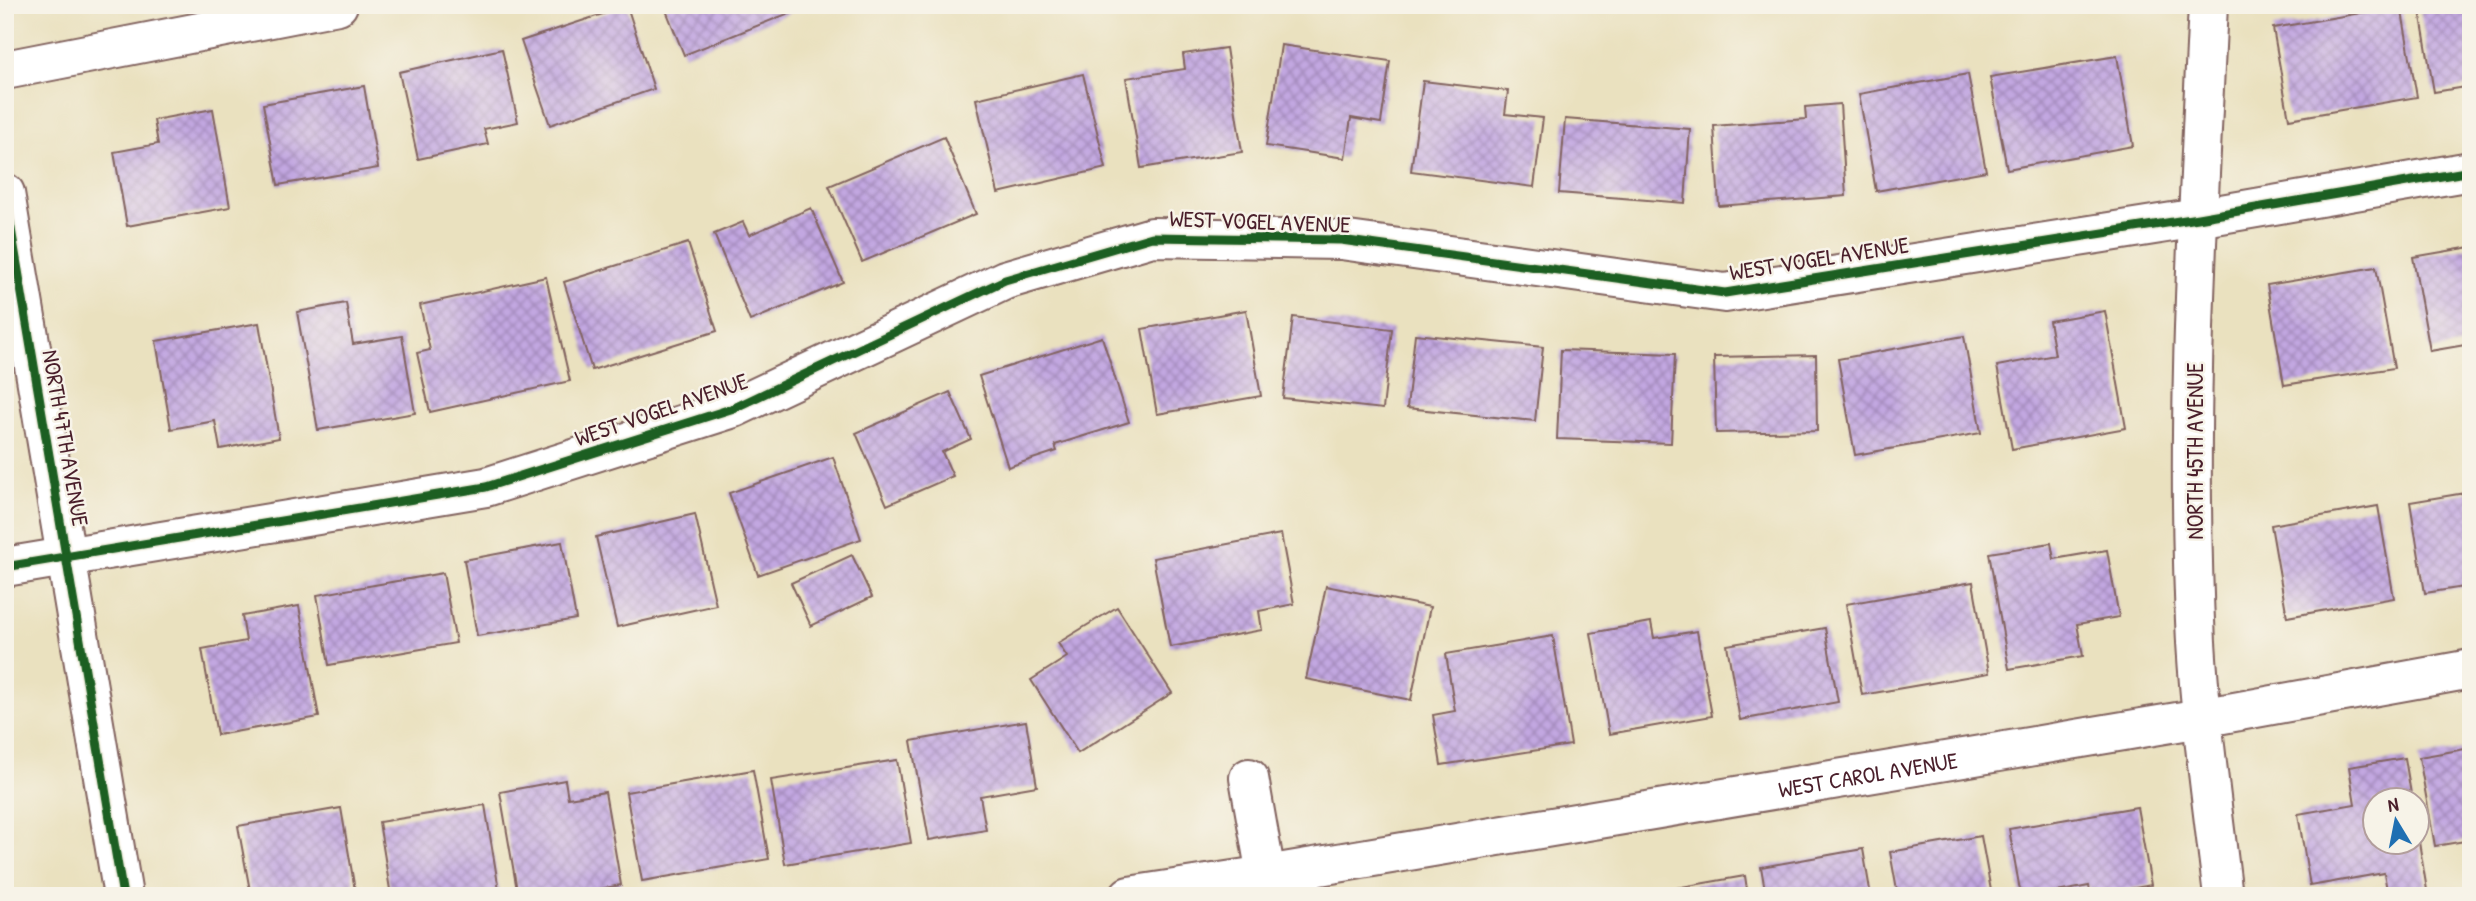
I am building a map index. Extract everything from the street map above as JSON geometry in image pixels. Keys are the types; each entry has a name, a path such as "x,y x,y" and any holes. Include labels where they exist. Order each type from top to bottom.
{"street":[{"path":"5,70 338,5"},
{"name":"NORTH 45TH AVENUE","path":"2208,5 2198,218 2192,441 2196,640 2201,718 2223,896"},
{"name":"WEST VOGEL AVENUE","path":"5,567 486,487 734,408 1005,280 1152,237 1341,240 1726,293 2198,218 2471,171"},
{"name":"NORTH 47TH AVENUE","path":"5,193 123,896"},
{"name":"WEST CAROL AVENUE","path":"1129,896 2201,718 2471,669"},
{"path":"1249,778 1266,875"}],"building":[{"path":"664,5 801,5 802,8 684,55"},
{"path":"2419,5 2471,5 2471,86 2434,92"},
{"path":"627,6 654,89 550,125 521,41"},
{"path":"2401,6 2417,97 2289,119 2273,28"},
{"path":"1281,45 1390,61 1381,123 1351,118 1345,158 1266,146"},
{"path":"1226,48 1242,152 1141,168 1126,78 1185,69 1183,54"},
{"path":"502,49 518,122 484,129 488,144 418,159 399,72"},
{"path":"2117,56 2133,146 2007,169 1990,77"},
{"path":"1083,74 1106,168 998,193 976,99"},
{"path":"1968,74 1986,171 1876,191 1859,94"},
{"path":"1423,81 1508,91 1505,114 1543,118 1534,187 1411,171"},
{"path":"364,86 378,168 278,185 263,104"},
{"path":"1840,104 1846,196 1719,206 1714,126 1806,119 1805,107"},
{"path":"213,109 230,207 127,226 114,152 158,144 154,120"},
{"path":"1565,119 1690,129 1685,203 1559,193"},
{"path":"944,137 976,214 862,262 829,186"},
{"path":"811,208 843,282 750,321 714,234 743,222 749,235"},
{"path":"688,243 717,331 592,370 564,282"},
{"path":"2471,247 2471,344 2430,351 2413,257"},
{"path":"2376,267 2394,368 2284,385 2267,285"},
{"path":"546,277 570,381 430,412 417,353 430,350 420,305"},
{"path":"346,303 353,344 402,336 415,413 318,430 297,312"},
{"path":"1246,310 1261,396 1157,414 1142,329"},
{"path":"2105,311 2126,428 2012,449 1997,366 2055,355 2049,321"},
{"path":"1293,317 1392,329 1383,409 1283,398"},
{"path":"259,323 279,438 220,449 215,421 171,429 156,341"},
{"path":"1415,334 1543,347 1535,421 1407,408"},
{"path":"1964,336 1981,433 1855,455 1838,359"},
{"path":"1102,337 1129,422 1055,445 1057,451 1008,467 979,376"},
{"path":"1561,350 1675,354 1671,443 1557,439"},
{"path":"1816,355 1817,431 1716,433 1714,357"},
{"path":"950,392 971,439 942,452 953,476 887,505 856,433"},
{"path":"833,457 861,539 758,575 729,493"},
{"path":"2471,492 2471,586 2425,593 2410,502"},
{"path":"2378,506 2394,598 2287,617 2271,525"},
{"path":"695,514 716,605 617,627 596,537"},
{"path":"1281,534 1294,604 1259,611 1262,630 1170,647 1153,558"},
{"path":"562,542 576,619 477,636 464,560"},
{"path":"2051,543 2054,559 2107,550 2119,617 2077,624 2083,656 2009,669 1989,553"},
{"path":"852,555 872,597 811,626 791,583"},
{"path":"443,573 456,643 329,665 317,595"},
{"path":"1973,582 1989,673 1862,695 1846,604"},
{"path":"1326,586 1430,607 1411,700 1306,679"},
{"path":"299,606 319,717 217,735 202,649 246,641 242,616"},
{"path":"1117,607 1172,693 1078,753 1031,680 1067,657 1058,643"},
{"path":"1651,622 1654,638 1697,631 1712,716 1609,734 1591,633"},
{"path":"1825,628 1838,702 1740,720 1727,645"},
{"path":"1553,636 1571,745 1441,765 1433,715 1455,711 1446,654"},
{"path":"1026,721 1037,786 980,796 986,830 929,840 911,741"},
{"path":"2471,748 2471,840 2435,846 2430,818 2430,786 2424,786 2419,757"},
{"path":"2405,758 2410,786 2360,786 2360,856 2421,856 2428,896 2388,896 2384,873 2310,886 2298,814 2355,804 2349,767"},
{"path":"897,760 911,843 785,864 771,780"},
{"path":"753,770 769,859 642,881 626,792"},
{"path":"565,780 568,798 605,792 621,885 561,896 518,896 500,792"},
{"path":"485,805 500,896 391,896 379,822"},
{"path":"2137,807 2151,885 2093,896 2089,886 2021,896 2009,829"},
{"path":"341,808 356,896 251,896 238,826"},
{"path":"1981,836 1992,896 1898,896 1890,852"},
{"path":"1863,849 1871,896 1766,896 1761,867"},
{"path":"1745,876 1748,896 1641,896 1641,894"}],"cycle path":[{"path":"5,567 486,487 734,408 1005,280 1152,237 1341,240 1725,293 2198,218 2471,171"},
{"path":"5,193 123,896"}]}
